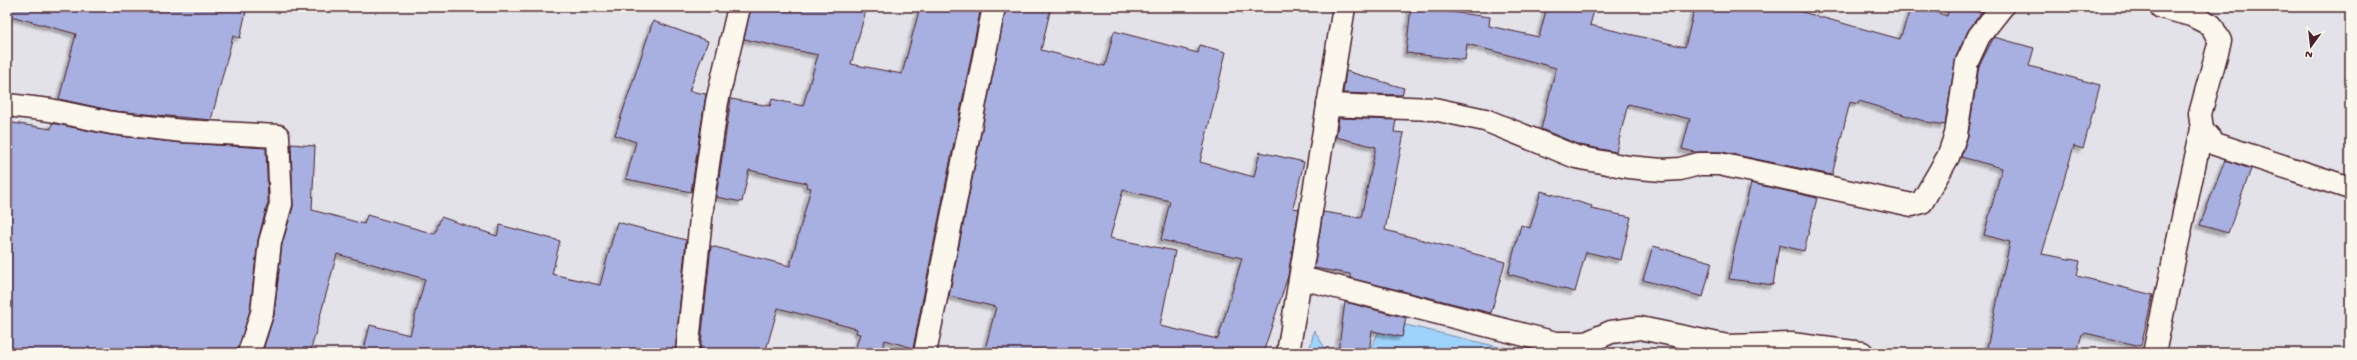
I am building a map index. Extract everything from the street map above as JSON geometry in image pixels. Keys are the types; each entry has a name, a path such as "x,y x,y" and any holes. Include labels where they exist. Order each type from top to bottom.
{"street":[{"path":"687,353 703,199 717,102 738,7"},
{"path":"925,353 994,7"},
{"path":"1288,353 1344,7"},
{"path":"1328,105 1434,109 1485,120 1576,157 1662,170 1680,169 1698,164 1719,164 1912,205 1922,202 1948,157 1956,134 1967,62 1979,36 2002,7"},
{"path":"2154,353 2202,129 2200,114 2220,42 2210,26 2191,15 2161,7"},
{"path":"7,105 50,110 112,123 183,131 278,136 281,204 270,242 262,312 249,353"},
{"path":"2202,129 2215,144 2350,188"},
{"path":"1301,278 1556,343 1586,343 1611,332 1640,328 1728,346 1791,344 1862,353"}],"water":[{"path":"1385,320 1524,353 1362,353 1371,347"},
{"path":"1314,330 1325,348 1340,353 1309,353"}],"building":[{"path":"8,7 247,7 240,38 233,36 211,120 114,111 59,99 76,34 7,15"},
{"path":"751,7 867,7 851,64 902,74 920,7 981,7 913,348 885,340 881,353 854,353 860,334 856,333 857,329 778,308 765,353 700,353 711,246 790,266 811,188 806,187 807,183 749,170 742,202 716,197 731,99 770,106 772,99 803,106 818,55 744,39"},
{"path":"1006,7 1051,7 1041,50 1105,66 1114,31 1198,53 1200,45 1226,52 1200,162 1254,177 1260,152 1304,162 1293,208 1299,209 1288,276 1263,353 984,353 996,307 949,296","holes":["1123,190 1170,201 1161,240 1242,258 1218,339 1160,326 1175,251 1110,238"]},
{"path":"1411,7 1490,17 1489,26 1539,37 1547,7 1595,7 1590,25 1685,47 1695,7 1784,7 1900,39 1911,7 1921,7 1947,16 1949,7 1985,7 1968,31 1956,57 1945,125 1927,122 1859,101 1858,104 1850,102 1832,175 1722,152 1695,152 1682,149 1690,119 1628,104 1616,152 1580,145 1541,129 1556,68 1467,44 1465,60 1406,53"},
{"path":"653,21 708,41 689,91 706,94 691,192 626,179 636,142 615,135"},
{"path":"1994,37 2034,48 2029,66 2100,85 2083,149 2074,146 2042,254 2080,261 2077,276 2153,295 2141,346 2085,333 2082,334 2077,353 1986,353 2010,242 1984,235 2002,168 1961,157 1968,136 1979,66"},
{"path":"1346,71 1404,88 1402,95 1343,93"},
{"path":"1339,118 1396,120 1394,132 1404,133 1385,230 1505,262 1491,313 1350,278 1350,274 1314,268 1323,212 1361,218 1376,147 1336,137"},
{"path":"7,122 51,129 52,123 110,135 182,143 266,148 268,202 258,240 250,310 237,353 7,353"},
{"path":"291,144 315,146 312,210 364,224 367,215 435,234 441,217 497,236 500,225 560,241 552,274 600,285 617,222 686,240 675,353 363,353 370,325 410,335 425,279 337,254 310,353 262,353 274,315 282,244 293,207"},
{"path":"2225,160 2251,169 2228,233 2200,225"},
{"path":"1751,183 1817,198 1804,251 1779,245 1773,285 1729,279 1733,255"},
{"path":"1541,191 1592,206 1591,209 1631,217 1621,260 1586,252 1575,292 1508,274 1521,225 1530,228"},
{"path":"1653,246 1712,262 1703,297 1643,280"},
{"path":"1345,302 1406,318 1402,337 1372,331 1369,353 1338,353"}]}
